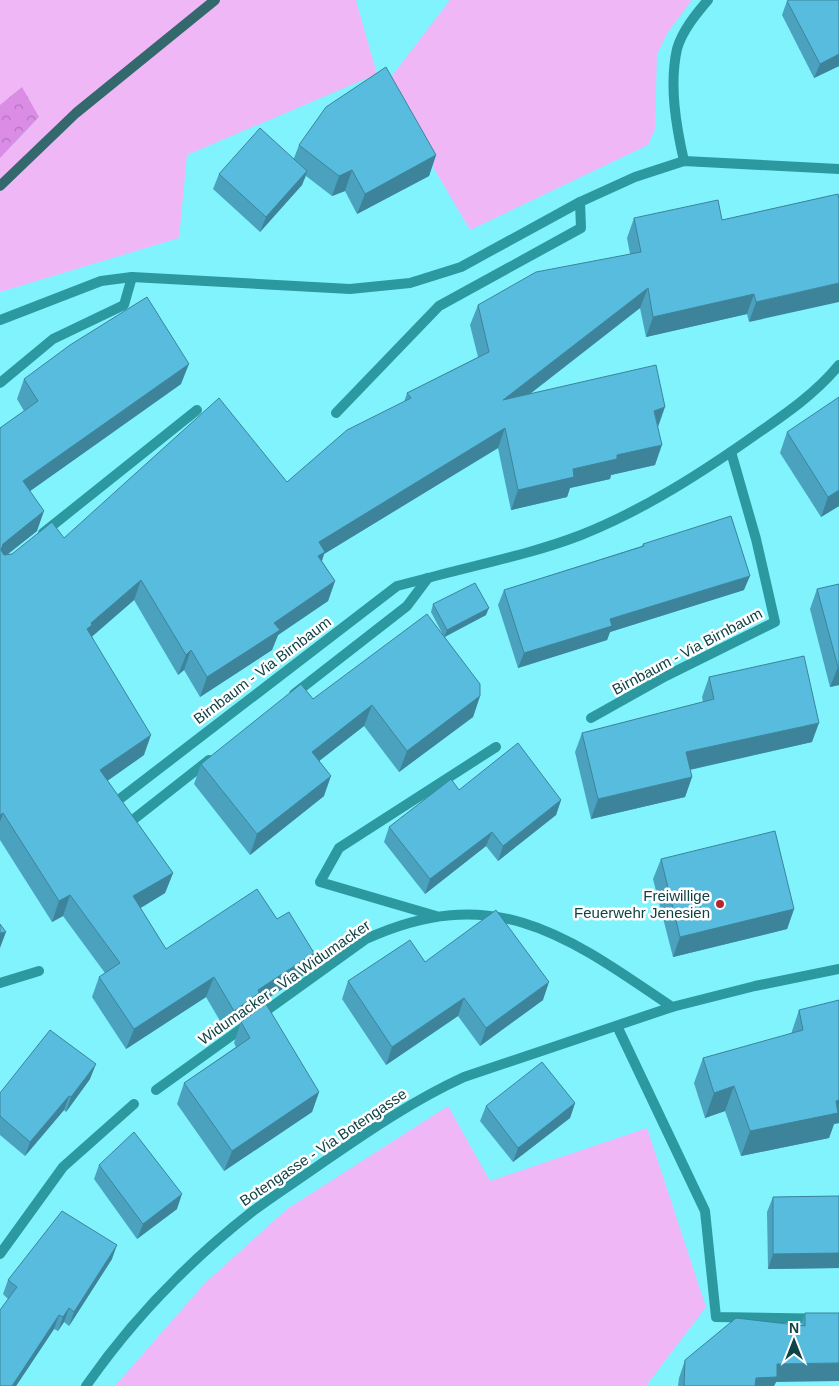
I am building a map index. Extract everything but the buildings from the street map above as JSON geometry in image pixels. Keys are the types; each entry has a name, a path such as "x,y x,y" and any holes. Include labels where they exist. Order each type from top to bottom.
{"main road":[{"path":"0,186 76,113 215,0"}],"street":[{"path":"684,161 673,82 678,48 692,20 708,0"},
{"path":"0,320 101,281 132,277 350,288 410,283 461,267 580,202 635,177 684,161 839,169"},
{"path":"336,413 439,306 581,228 580,202"},
{"path":"0,383 53,338 124,305 132,277"},
{"name":"Birnbaum - Via Birnbaum","path":"120,798 397,586 534,550 580,535 614,521 668,492 731,452 798,405 828,378 839,365"},
{"path":"32,543 197,410"},
{"name":"Birnbaum - Via Birnbaum","path":"591,718 666,676 774,622 756,539 731,452"},
{"path":"282,703 407,606 428,578"},
{"name":"Widumacker - Via Widumacker","path":"436,916 320,882 339,848 496,747"},
{"path":"134,819 220,752"},
{"name":"Widumacker - Via Widumacker","path":"156,1090 366,939 394,926 436,916 496,917 542,928 586,949 672,1007"},
{"name":"Botengasse - Via Botengasse","path":"86,1386 157,1297 253,1211 385,1119 433,1091 464,1077 672,1007 755,986 839,969"},
{"path":"0,983 39,970"},
{"path":"618,1026 705,1211 716,1318 839,1319"},
{"path":"0,1254 63,1168 134,1104"}],"shaded area":[{"path":"0,0 356,0 377,74 187,155 179,238 0,292 0,158 39,117 0,105"},
{"path":"450,0 692,0 668,32 657,54 655,129 648,145 470,230 385,85"},
{"path":"448,1106 490,1181 647,1128 706,1307 646,1386 115,1386 205,1283 287,1209"}],"green space":[{"path":"22,87 39,117 0,158 0,105"}],"place":[{"name":"Freiwillige Feuerwehr Jenesien","path":"720,904"}]}
